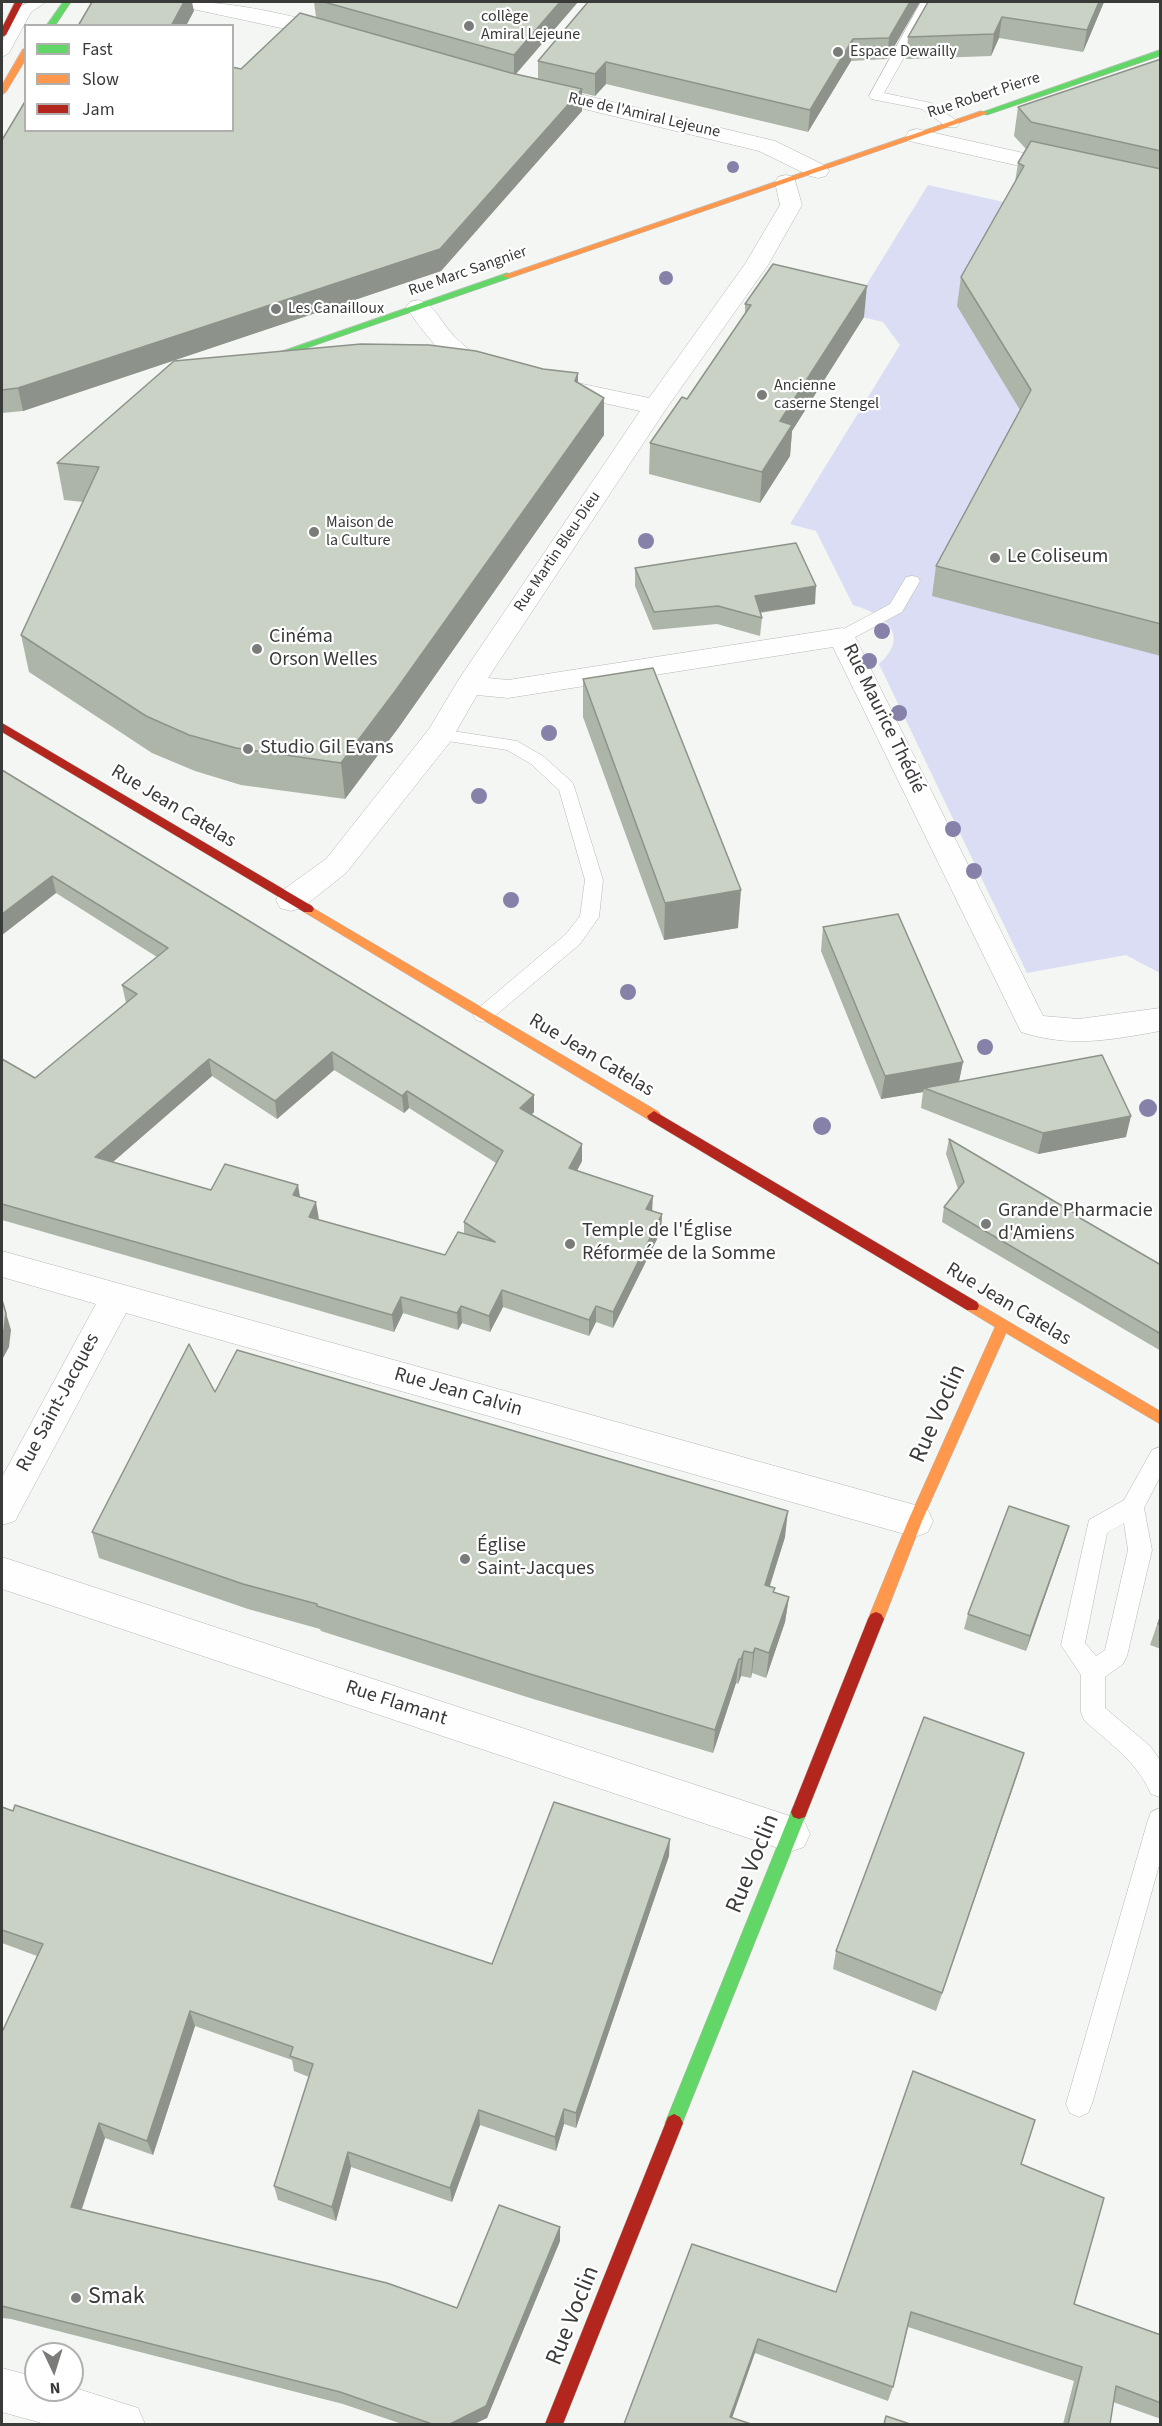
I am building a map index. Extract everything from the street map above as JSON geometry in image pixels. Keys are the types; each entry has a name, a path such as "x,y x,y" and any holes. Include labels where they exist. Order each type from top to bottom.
{"street":[{"path":"2,35 19,2"},
{"path":"52,24 67,2"},
{"path":"188,2 255,14 355,39"},
{"name":"Rue Robert Pierre","path":"786,182 1161,53"},
{"path":"2,92 24,54"},
{"name":"Rue de l'Amiral Lejeune","path":"534,70 520,87 767,146 818,171"},
{"path":"917,136 1079,172"},
{"name":"Rue Marc Sangnier","path":"236,369 786,182"},
{"name":"Rue Martin Bleu-Dieu","path":"291,900 336,866 440,735 468,685 655,407 756,265 791,205 786,182"},
{"path":"418,307 445,340 473,365 655,407"},
{"name":"Rue Maurice Thédié","path":"468,685 508,689 843,637 1032,1024 1051,1031 1061,1031 1161,1020"},
{"name":"Rue Jean Catelas","path":"2,727 1161,1418"},
{"name":"Rue Jean Calvin","path":"2,1264 915,1521"},
{"name":"Rue Saint-Jacques","path":"2,1510 117,1297"},
{"name":"Rue Voclin","path":"554,2424 915,1521 1003,1324"},
{"name":"Rue Flamant","path":"2,1573 790,1834"},
{"path":"2,2390 122,2424"}],"lane":[{"path":"2,53 26,9 39,2"},
{"path":"928,2 876,96 926,106 952,124"},
{"path":"843,637 896,608 912,581"},
{"path":"440,735 511,746 537,760 567,787 594,880 589,917 573,939 483,1015"},
{"path":"1161,1457 1132,1507 1097,1527 1073,1645 1093,1672 1093,1712 1108,1727 1135,1746 1158,1778 1161,1786"},
{"path":"1093,1672 1115,1656 1136,1572 1140,1550 1132,1507"},
{"path":"1079,2104 1161,1820"}],"shaded area":[{"name":"Le Coliseum","path":"928,185 1160,237 1160,973 1126,955 1027,973 879,664 889,654 893,644 890,627 875,614 853,605 816,531 790,524 900,345 883,322 771,295 854,305"}],"building":[{"path":"92,2 184,2 172,24 79,24"},
{"name":"collège Amiral Lejeune","path":"324,2 560,2 514,55"},
{"path":"588,2 910,2 889,38 853,39 810,110 606,62 595,74 538,61"},
{"path":"928,2 1099,2 1087,30 1002,17 994,34 908,37"},
{"path":"300,13 511,73 582,89 440,249 18,388 2,390 2,140 24,103 24,132 234,132 234,67 241,69"},
{"path":"1161,59 1161,151 1031,122 1018,107"},
{"path":"1031,141 1161,169 1161,624 936,566 1031,390 961,277 1024,166 1018,163"},
{"name":"Ancienne caserne Stengel","path":"773,264 867,286 780,421 792,425 762,472 650,443 682,397 687,399 751,305 745,304"},
{"name":"Maison de la Culture","path":"361,344 429,345 476,351 543,369 578,373 575,381 604,398 396,690 341,763 236,748 189,735 146,716 21,635 99,467 57,463 174,361"},
{"path":"796,543 816,586 755,596 762,618 718,606 654,612 635,568"},
{"path":"653,668 741,890 665,903 583,679"},
{"path":"2,770 534,1095 520,1108 582,1144 569,1168 653,1196 646,1209 662,1214 613,1312 596,1306 589,1320 502,1290 489,1316 461,1306 457,1313 401,1297 392,1315 2,1204 2,1059 35,1078 137,994 122,985 168,948 52,876 2,914","holes":["332,1052 402,1096 407,1091 503,1151 464,1222 495,1242 458,1232 445,1255 309,1217 316,1202 293,1195 298,1185 225,1164 211,1190 95,1157 209,1059 275,1101"]},
{"path":"898,914 963,1062 885,1076 823,927"},
{"path":"1102,1055 1131,1116 1043,1133 924,1088"},
{"path":"949,1139 1161,1265 1161,1334 944,1207 964,1182"},
{"path":"2,1300 6,1313 2,1334"},
{"name":"Église Saint-Jacques","path":"189,1344 215,1392 237,1350 788,1511 765,1585 775,1588 773,1592 789,1597 769,1653 755,1648 753,1653 744,1651 739,1659 715,1730 530,1674 317,1606 317,1604 243,1584 92,1532"},
{"path":"1009,1506 1069,1526 1030,1636 968,1614"},
{"path":"924,1717 1024,1753 942,1993 836,1951"},
{"path":"554,1802 670,1839 576,2113 564,2109 555,2137 479,2110 450,2188 348,2152 332,2207 274,2186 313,2064 290,2056 293,2047 190,2011 147,2141 99,2123 71,2207 387,2283 457,2308 499,2205 560,2227 486,2406 450,2424 432,2424 340,2392 2,2306 2,2029 43,1944 2,1930 2,1807 13,1811 15,1805 492,1964"},
{"path":"913,2071 1035,2120 1021,2164 1104,2198 1074,2304 1161,2335 1161,2403 1116,2386 1110,2424 1068,2424 1082,2367 911,2312 893,2387 758,2339 730,2417 751,2424 624,2424 692,2244 836,2292"},
{"path":"886,2416 910,2424 884,2424"}],"traffic: fast":[{"path":"51,24 67,2"},
{"path":"984,113 1160,53"},
{"path":"248,365 507,276"},
{"path":"674,2123 799,1812"}],"traffic: slow":[{"path":"2,92 24,54"},
{"path":"507,276 984,113"},
{"path":"308,909 654,1116"},
{"path":"972,1306 1160,1418"},
{"path":"876,1619 915,1521 1003,1324"}],"traffic: jam":[{"path":"2,35 19,2"},
{"path":"2,727 308,909"},
{"path":"654,1116 972,1306"},
{"path":"799,1812 876,1619"},
{"path":"554,2424 674,2123"}],"place":[{"name":"collège Amiral Lejeune","path":"469,26"},
{"name":"Espace Dewailly","path":"838,52"},
{"name":"Les Canailloux","path":"276,309"},
{"name":"Ancienne caserne Stengel","path":"762,395"},
{"name":"Maison de la Culture","path":"314,532"},
{"name":"Le Coliseum","path":"995,558"},
{"name":"Cinéma Orson Welles","path":"257,649"},
{"name":"Studio Gil Evans","path":"248,749"},
{"name":"Grande Pharmacie d'Amiens","path":"986,1224"},
{"name":"Temple de l'Église Réformée de la Somme","path":"570,1244"},
{"name":"Église Saint-Jacques","path":"465,1559"},
{"name":"Smak","path":"76,2298"}]}
